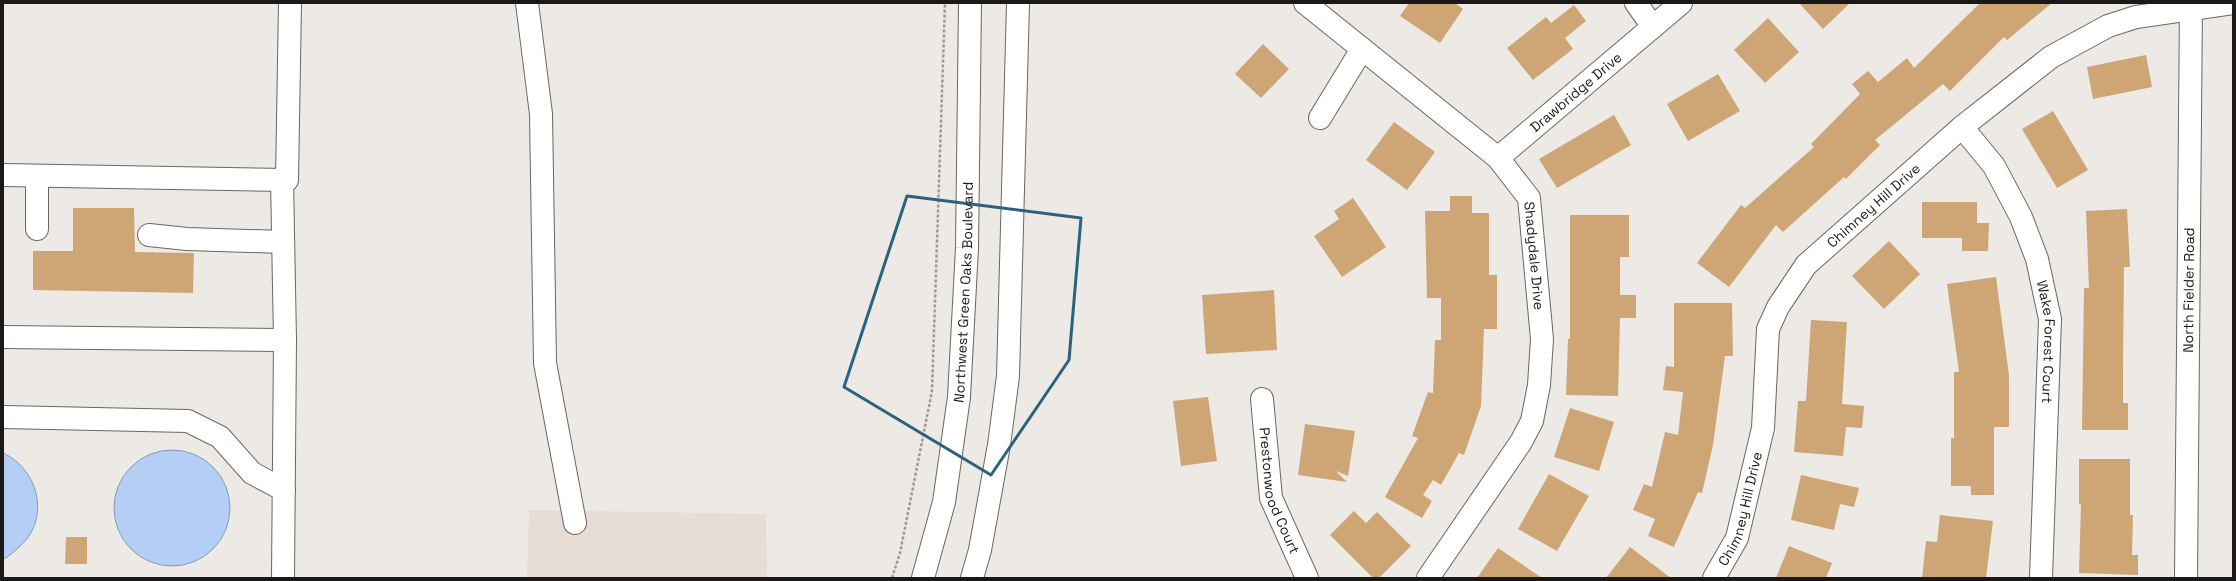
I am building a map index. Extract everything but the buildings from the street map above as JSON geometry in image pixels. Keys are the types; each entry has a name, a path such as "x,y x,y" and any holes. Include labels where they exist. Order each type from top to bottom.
{"street":[{"path":"3,175 287,180 290,3"},
{"path":"527,3 541,114 545,363 575,523"},
{"name":"Northwest Green Oaks Boulevard","path":"923,578 944,502 960,397 967,248 970,3"},
{"path":"972,578 983,535 999,445 1008,376 1018,3"},
{"name":"Shadydale Drive","path":"1306,3 1498,158 1529,198 1542,339 1539,385 1532,421 1521,442 1428,578"},
{"path":"1636,3 1653,27"},
{"name":"Drawbridge Drive","path":"1498,158 1681,3"},
{"name":"Chimney Hill Drive","path":"1714,578 1737,538 1761,436 1768,329 1778,307 1806,265 1962,127 2051,57 2108,26 2136,17 2191,6 2233,3"},
{"name":"North Fielder Road","path":"2186,578 2191,6"},
{"path":"1320,118 1362,49"},
{"name":"Wake Forest Court","path":"1962,127 1994,166 2021,217 2038,259 2050,320 2040,578"},
{"path":"37,176 37,229"},
{"path":"282,179 285,340 283,578"},
{"path":"149,235 187,239 283,242"},
{"path":"3,337 285,340"},
{"name":"Prestonwood Court","path":"1262,399 1271,498 1307,578"},
{"path":"3,417 188,421 220,437 252,473 284,490"}],"path":[{"path":"892,578 900,553 932,391 945,3"}],"highlighted area":[{"path":"907,196 1081,218 1069,360 991,475 844,387"}],"shaded area":[{"path":"529,510 766,514 767,578 527,578"}],"water":[{"path":"172,450 194,454 213,467 226,486 230,508 226,530 213,549 194,562 172,566 150,562 131,549 118,530 114,508 118,486 131,467 150,454"},
{"path":"3,453 16,461 26,471 33,483 37,497 38,511 35,524 28,537 13,553 3,559"}]}
